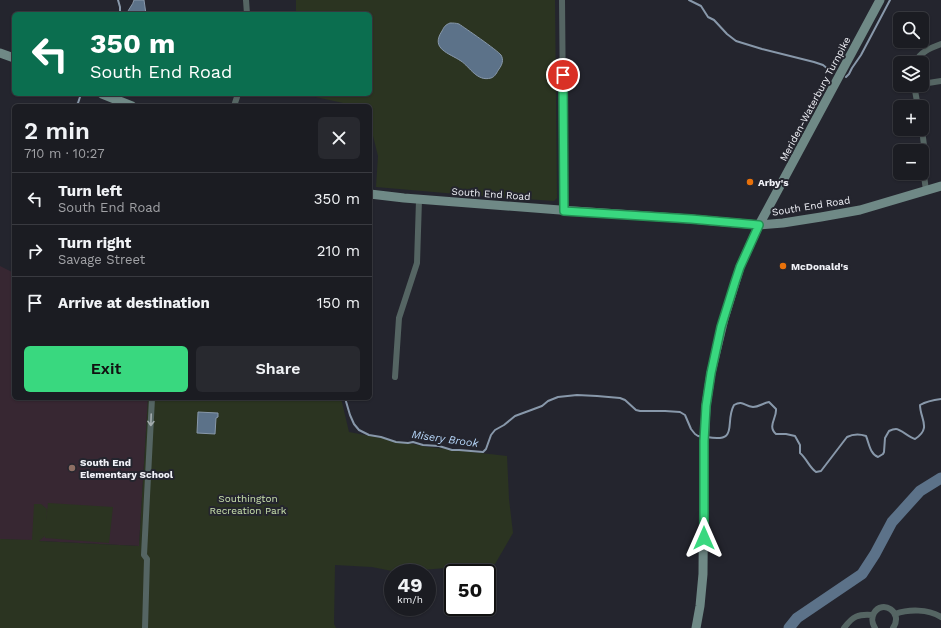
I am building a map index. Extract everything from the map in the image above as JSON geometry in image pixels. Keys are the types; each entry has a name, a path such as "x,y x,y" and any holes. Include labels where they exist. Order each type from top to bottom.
{"main road":[{"name":"Meriden-Waterbury Turnpike","path":"696,628 704,574 704,437 706,406 711,373 721,327 740,267 759,225 880,0"},
{"path":"0,53 12,57"},
{"path":"107,96 127,104"},
{"name":"South End Road","path":"372,194 419,200 759,225 784,223 860,210 941,186"}],"street":[{"path":"246,0 247,12"},
{"path":"562,0 564,211"},
{"path":"920,56 931,47 941,44"},
{"path":"929,83 941,82"},
{"path":"923,136 926,190"},
{"path":"395,377 399,318 417,263 419,200"},
{"path":"145,628 147,559 144,555 152,400"},
{"path":"876,628 873,624 872,615 881,607 886,607 892,610 895,614 896,624 893,628"},
{"path":"895,614 903,611 914,610 928,612 941,617"},
{"path":"844,628 852,618 872,615"}],"shaded area":[{"name":"South End Elementary School","path":"0,266 12,272 12,400 148,400 139,546 0,539"}],"green space":[{"path":"296,0 555,0 557,198 554,201 376,187 378,156 372,135 372,104 343,104 311,96 372,96 372,12 296,12"},
{"name":"Southington Recreation Park","path":"148,400 341,400 349,432 428,447 507,456 509,499 513,533 495,564 444,564 444,568 436,569 436,564 384,564 384,569 372,567 335,565 334,624 336,628 0,628 0,539 32,540 34,504 41,504 47,509 46,521 48,503 113,507 109,543 45,538 45,536 39,541 139,546"}],"water":[{"path":"134,0 144,0 146,12 128,12"},
{"path":"450,23 459,24 501,55 502,64 494,77 486,79 478,76 461,61 442,50 438,42 439,37 444,27"},
{"path":"198,412 218,413 218,417 216,418 215,434 197,433"}],"waterway":[{"name":"Misery Brook","path":"118,0 120,12"},
{"path":"689,0 701,6 708,17 714,20 736,41 814,62 823,65 833,73"},
{"path":"846,77 861,55 890,0"},
{"name":"Misery Brook","path":"77,104 80,96"},
{"name":"Misery Brook","path":"346,400 354,424 359,430 369,435 396,442 413,442 423,445 439,446 452,450 483,452 495,430 515,416 542,406 548,401 558,397 577,395 620,398 625,400 636,410 640,411 680,412 685,415 691,429 695,434 703,437"},
{"name":"Misery Brook","path":"707,437 724,437 727,434 729,430 731,412 734,405 742,403 755,407 769,402 776,409 772,425 773,431 776,434 795,436 800,445 800,453 816,472 821,471 849,436 866,436 871,451 878,457 884,452 885,438 889,431 898,429 915,439 920,435 924,427 920,405 941,399"},
{"path":"789,628 797,618 862,574 875,554 892,522 920,491 941,478"}],"place":[{"name":"Arby's","path":"750,182"},
{"name":"McDonald's","path":"783,266"},
{"name":"South End Elementary School","path":"72,468"}],"route":[{"path":"563,75 564,211 759,225 740,267 735,282 721,327 711,373 706,406 704,441 704,538"}]}
